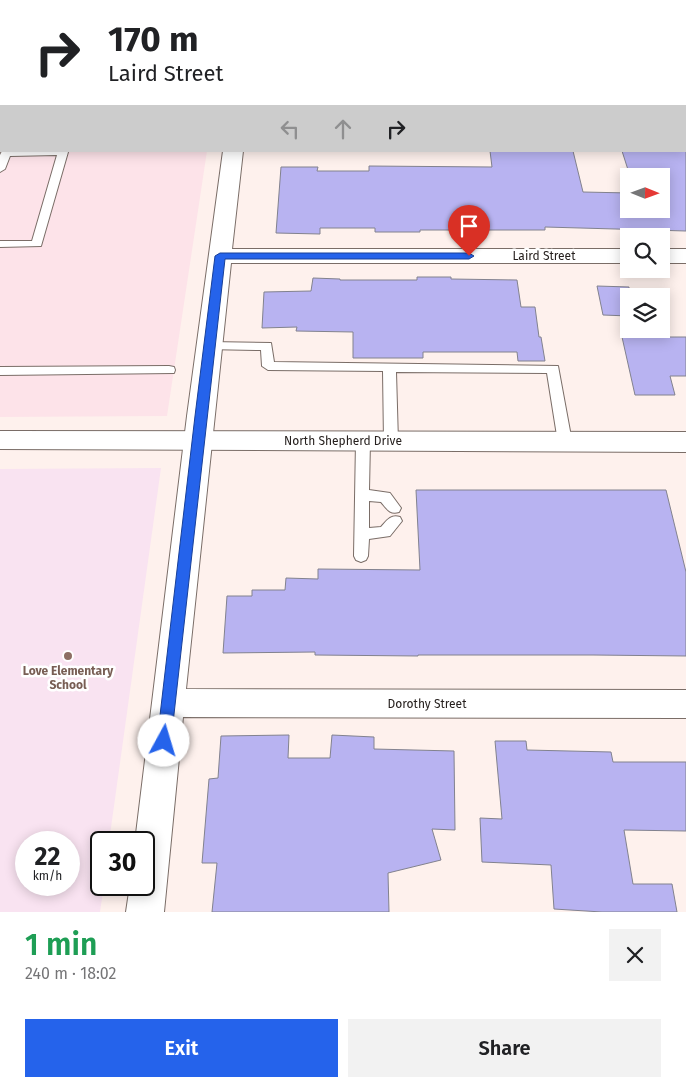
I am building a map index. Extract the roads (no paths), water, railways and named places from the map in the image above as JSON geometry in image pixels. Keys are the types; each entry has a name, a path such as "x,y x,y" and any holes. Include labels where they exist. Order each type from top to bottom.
{"street":[{"path":"145,912 233,152"},
{"name":"Laird Street","path":"220,256 620,256"},
{"path":"670,256 686,256"},
{"name":"North Shepherd Drive","path":"0,440 686,442"},
{"name":"Dorothy Street","path":"168,703 686,704"}],"lane":[{"path":"0,169 6,153 63,152 36,244 0,244"},
{"path":"210,346 267,346 268,366 553,369 564,442"},
{"path":"389,367 391,442"},
{"path":"0,371 169,370"},
{"path":"361,556 363,442"},
{"path":"362,496 385,497 394,514 385,532 362,534"}],"place":[{"name":"Love Elementary School","path":"68,656"}]}
